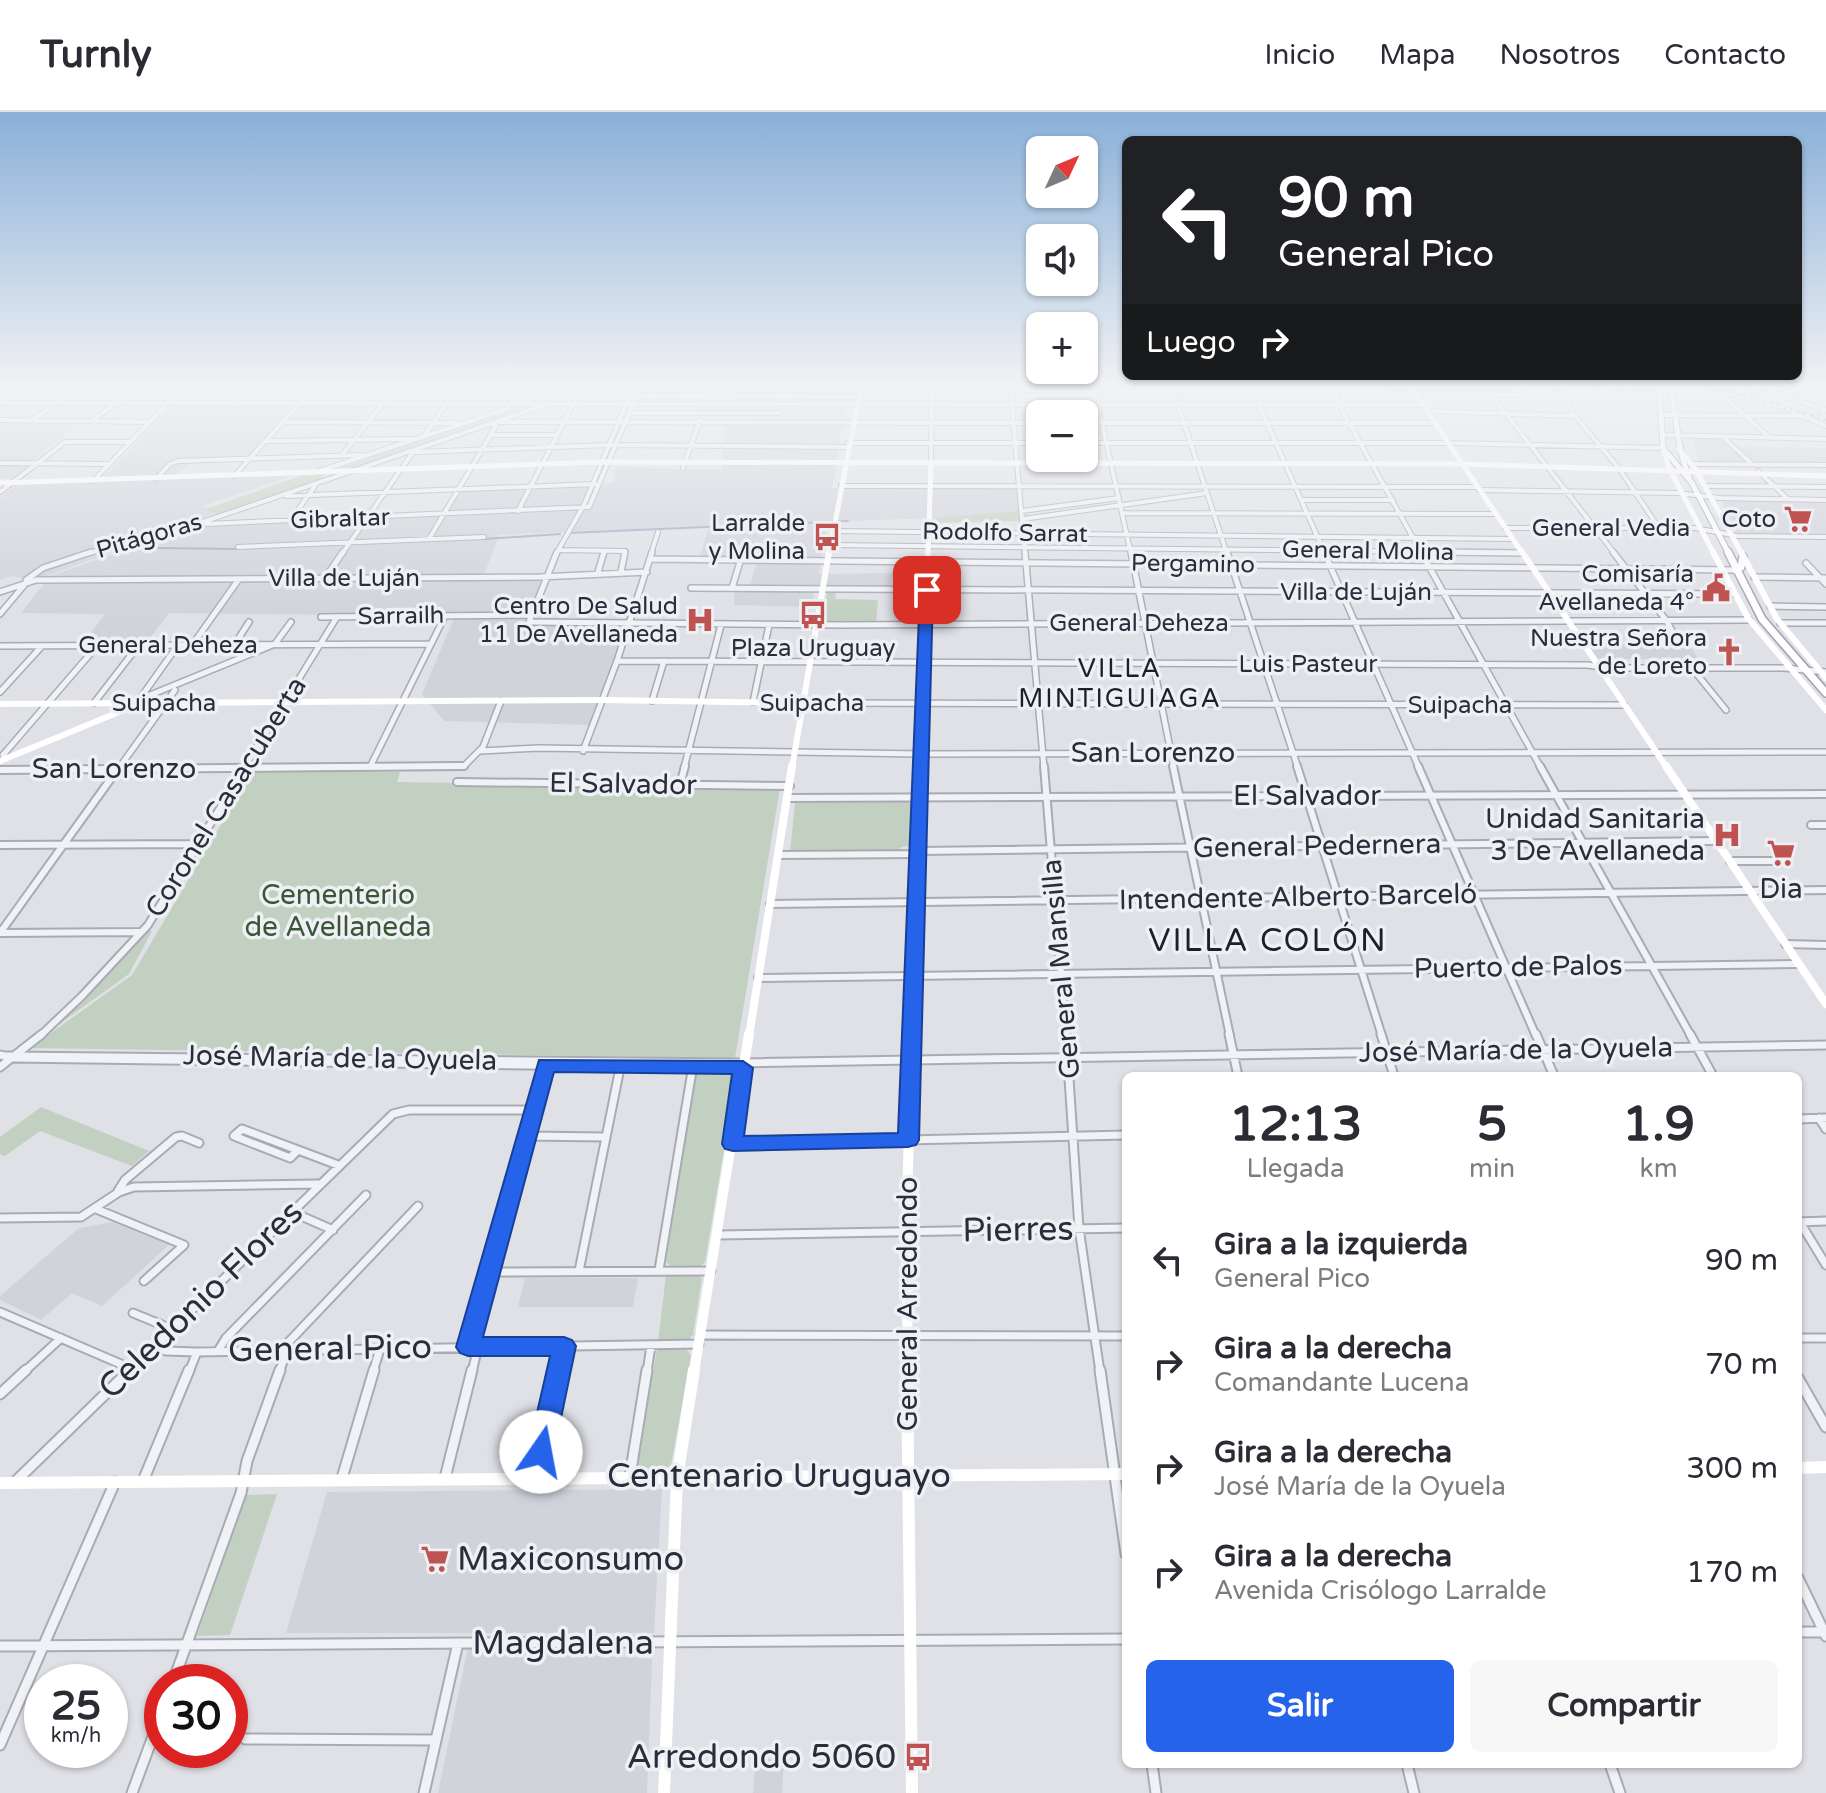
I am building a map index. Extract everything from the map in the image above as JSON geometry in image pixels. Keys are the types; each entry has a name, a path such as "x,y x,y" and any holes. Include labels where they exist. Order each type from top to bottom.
{"main road":[{"path":"1680,461 1689,468"},
{"path":"1685,461 1692,483 1762,619 1826,693"},
{"path":"1736,570 1741,567 1743,557"}],"street":[{"path":"93,481 111,461"},
{"path":"156,479 172,463 202,461"},
{"path":"234,476 248,461"},
{"path":"326,472 337,461"},
{"path":"313,473 347,461"},
{"name":"Pitágoras","path":"28,582 28,576 43,568 121,542 197,524 382,461"},
{"path":"325,578 406,461"},
{"path":"429,539 474,461"},
{"path":"1460,461 1826,1004"},
{"path":"1541,461 1666,620 1678,642"},
{"path":"1614,461 1659,528"},
{"path":"1667,461 1749,620 1826,710"},
{"path":"1748,461 1788,499"},
{"path":"0,483 601,462 684,465 1462,464 1669,468 1826,465"},
{"path":"529,618 558,550 584,505 601,462"},
{"path":"579,509 590,506 610,462"},
{"path":"0,463 109,464"},
{"path":"0,492 37,463"},
{"path":"518,511 542,464"},
{"path":"664,1793 677,1478 844,464"},
{"name":"General Arredondo","path":"912,1793 906,1232 931,464"},
{"name":"General Mansilla","path":"1018,464 1062,974 1079,1228 1122,1501"},
{"path":"1112,464 1237,1072"},
{"path":"1199,464 1393,1072"},
{"path":"1287,464 1552,1072"},
{"path":"1373,464 1711,1072"},
{"path":"1689,468 1826,476"},
{"path":"1689,468 1705,486 1780,623 1824,674"},
{"path":"290,521 317,483"},
{"path":"279,496 600,484"},
{"path":"841,486 1116,486 1207,490 1386,486 1826,500"},
{"path":"1705,486 1826,487"},
{"path":"1023,519 1207,490"},
{"path":"1302,500 1393,500"},
{"path":"1022,511 1120,502"},
{"name":"Gibraltar","path":"197,524 579,509"},
{"name":"General Vedia","path":"1123,513 1495,514"},
{"name":"Rodolfo Sarrat","path":"834,525 929,532 1512,539"},
{"name":"General Vedia","path":"1505,528 1701,529 1730,535 1825,537"},
{"path":"583,751 617,661 658,532"},
{"path":"238,547 484,537"},
{"path":"732,588 745,544"},
{"name":"General Molina","path":"831,545 1521,553"},
{"path":"558,550 625,551 621,572"},
{"path":"598,572 604,551"},
{"name":"Pergamino","path":"651,559 1736,570"},
{"path":"1806,563 1824,580"},
{"name":"Villa de Luján","path":"40,580 547,577 598,572 647,572"},
{"path":"1754,577 1824,580"},
{"path":"193,644 239,579"},
{"name":"Pitágoras","path":"0,595 40,580"},
{"path":"0,614 28,582"},
{"name":"Villa de Luján","path":"691,588 1734,594"},
{"path":"1770,606 1826,607"},
{"path":"370,767 445,616"},
{"name":"Sarrailh","path":"321,617 529,618"},
{"name":"Coronel Casacuberta","path":"0,1067 10,1055 82,996 148,925 337,617"},
{"name":"General Deheza","path":"529,618 721,625 1749,620"},
{"path":"235,644 249,622"},
{"path":"1,757 275,644 291,622"},
{"path":"1780,623 1826,623"},
{"path":"680,785 721,625"},
{"path":"753,702 769,625"},
{"path":"138,702 175,690 283,644"},
{"name":"General Deheza","path":"2,647 431,644"},
{"path":"1,757 98,645"},
{"path":"94,703 138,645"},
{"path":"138,702 179,645"},
{"path":"0,692 42,646"},
{"name":"Luis Pasteur","path":"617,661 1791,668 1824,674"},
{"path":"652,701 664,661"},
{"path":"1687,662 1726,710"},
{"path":"0,933 175,690"},
{"name":"Suipacha","path":"0,704 602,700 1624,705"},
{"path":"480,751 501,701"},
{"name":"San Lorenzo","path":"0,770 468,766 480,751 538,748 922,754 1826,752"},
{"name":"El Salvador","path":"457,782 790,786"},
{"name":"El Salvador","path":"788,798 1826,794"},
{"path":"1811,825 1826,825"},
{"name":"General Pedernera","path":"779,855 1715,841"},
{"path":"0,845 199,844"},
{"path":"1730,861 1788,861"},
{"name":"Intendente Alberto Barceló","path":"770,904 1826,890"},
{"path":"0,933 140,932"},
{"path":"1785,944 1826,945"},
{"name":"Puerto de Palos","path":"758,978 1798,964"},
{"name":"José María de la Oyuela","path":"10,1055 744,1065 1826,1045"},
{"path":"445,1478 488,1272 547,1063"},
{"path":"579,1271 620,1064"},
{"path":"659,1270 693,1065"},
{"name":"Celedonio Flores","path":"14,1483 388,1117 409,1110 533,1110"},
{"path":"1802,1119 1822,1118 1826,1129"},
{"path":"298,1150 290,1158 234,1136 242,1129 298,1150 338,1165"},
{"path":"733,1144 1122,1135"},
{"path":"0,1218 76,1218 96,1209 176,1137 182,1136 199,1143"},
{"path":"527,1136 604,1137"},
{"path":"118,1191 134,1187 318,1184"},
{"path":"218,1351 226,1338 366,1195"},
{"path":"180,1664 244,1481 247,1461 285,1349 418,1206"},
{"path":"96,1209 184,1245 144,1281"},
{"path":"292,1212 333,1230"},
{"path":"1802,1221 1826,1221"},
{"path":"1802,1226 1826,1265"},
{"name":"Pierres","path":"718,1235 1122,1228"},
{"path":"488,1272 711,1271"},
{"path":"0,1312 130,1368"},
{"path":"133,1313 172,1329"},
{"name":"General Pico","path":"154,1346 166,1351 197,1352 651,1346 699,1340 907,1335 1122,1336"},
{"path":"0,1394 61,1338"},
{"path":"1802,1338 1826,1338"},
{"path":"535,1478 564,1346"},
{"path":"630,1477 651,1346"},
{"path":"342,1478 380,1349"},
{"path":"143,1481 197,1352"},
{"path":"1802,1385 1826,1427"},
{"path":"1802,1468 1826,1467"},
{"name":"Centenario Uruguayo","path":"0,1483 1120,1474"},
{"path":"0,1745 115,1482"},
{"path":"1802,1586 1825,1633 1802,1632"},
{"name":"Magdalena","path":"0,1646 1122,1639"},
{"path":"424,1793 458,1643"},
{"path":"248,1739 435,1740"},
{"path":"132,1793 144,1761"},
{"path":"1153,1768 1156,1793"},
{"path":"1408,1768 1414,1793"},
{"path":"1611,1768 1620,1793"}],"shaded area":[{"path":"0,461 33,461 14,478 0,479"},
{"path":"119,461 194,461 174,476 302,473 202,506 218,514 35,580 11,576 0,580 0,498 21,481 102,479"},
{"path":"722,461 837,461 832,488 1016,487 1019,511 828,522 819,574 894,573 889,589 814,588 812,607 734,605 734,593 750,586 758,557 699,559 709,526 499,535 484,575 544,576 526,616 627,623 591,725 444,721 422,694 455,616 169,613 147,642 82,645 105,614 21,613 50,576 202,523 447,514 458,489 614,483 617,467 721,470"},
{"path":"1698,461 1826,461 1826,465 1699,464"},
{"path":"1721,500 1826,502 1826,535 1737,533"},
{"path":"1587,644 1688,644 1699,659 1598,659"},
{"path":"113,1222 169,1245 102,1306 72,1293 41,1320 0,1300 0,1296 79,1228"},
{"path":"525,1278 638,1278 633,1307 518,1307"},
{"path":"662,1489 654,1633 286,1633 327,1492"},
{"path":"468,1647 652,1659 647,1793 438,1793"},
{"path":"756,1759 784,1759 782,1793 753,1793"}],"green space":[{"path":"359,461 377,461 352,470 331,471"},
{"path":"330,473 320,477 324,479 218,514 206,509 303,475"},
{"path":"1019,511 1019,521 932,523 933,518"},
{"path":"836,592 835,599 878,600 876,624 822,622 827,593"},
{"name":"Cementerio de Avellaneda","path":"253,771 400,772 397,782 780,788 735,1058 30,1048 132,975"},
{"path":"795,803 912,803 910,846 901,847 900,851 790,853"},
{"path":"145,931 152,931 129,974 44,1035 101,981 131,943"},
{"path":"696,1071 737,1072 705,1262 699,1267 672,1267 666,1262"},
{"path":"41,1107 149,1151 132,1166 40,1131 5,1156 0,1154 0,1137"},
{"path":"666,1275 697,1275 702,1278 693,1335 688,1340 658,1342"},
{"path":"657,1349 686,1349 691,1355 671,1465 665,1469 641,1469 637,1465"},
{"path":"277,1494 230,1635 197,1636 246,1495"}],"waterway":[{"path":"568,533 848,521"},
{"path":"485,539 560,534"},
{"path":"156,548 237,549"}],"place":[{"name":"Coto","path":"1798,519"},
{"name":"Larralde y Molina","path":"827,537"},
{"name":"Comisaría Avellaneda 4°","path":"1716,588"},
{"name":"Plaza Uruguay","path":"813,615"},
{"name":"Centro De Salud 11 De Avellaneda","path":"700,620"},
{"name":"Nuestra Señora de Loreto","path":"1729,652"},
{"name":"Unidad Sanitaria 3 De Avellaneda","path":"1727,835"},
{"name":"Dia","path":"1781,853"},
{"name":"Maxiconsumo","path":"435,1559"},
{"name":"Arredondo 5060","path":"918,1757"}],"district":[{"name":"VILLA MINTIGUIAGA","path":"1120,683"},
{"name":"VILLA COLÓN","path":"1268,941"}],"route":[{"path":"541,1452 564,1346 468,1347 546,1065 743,1068 733,1144 908,1140 927,590"}]}
